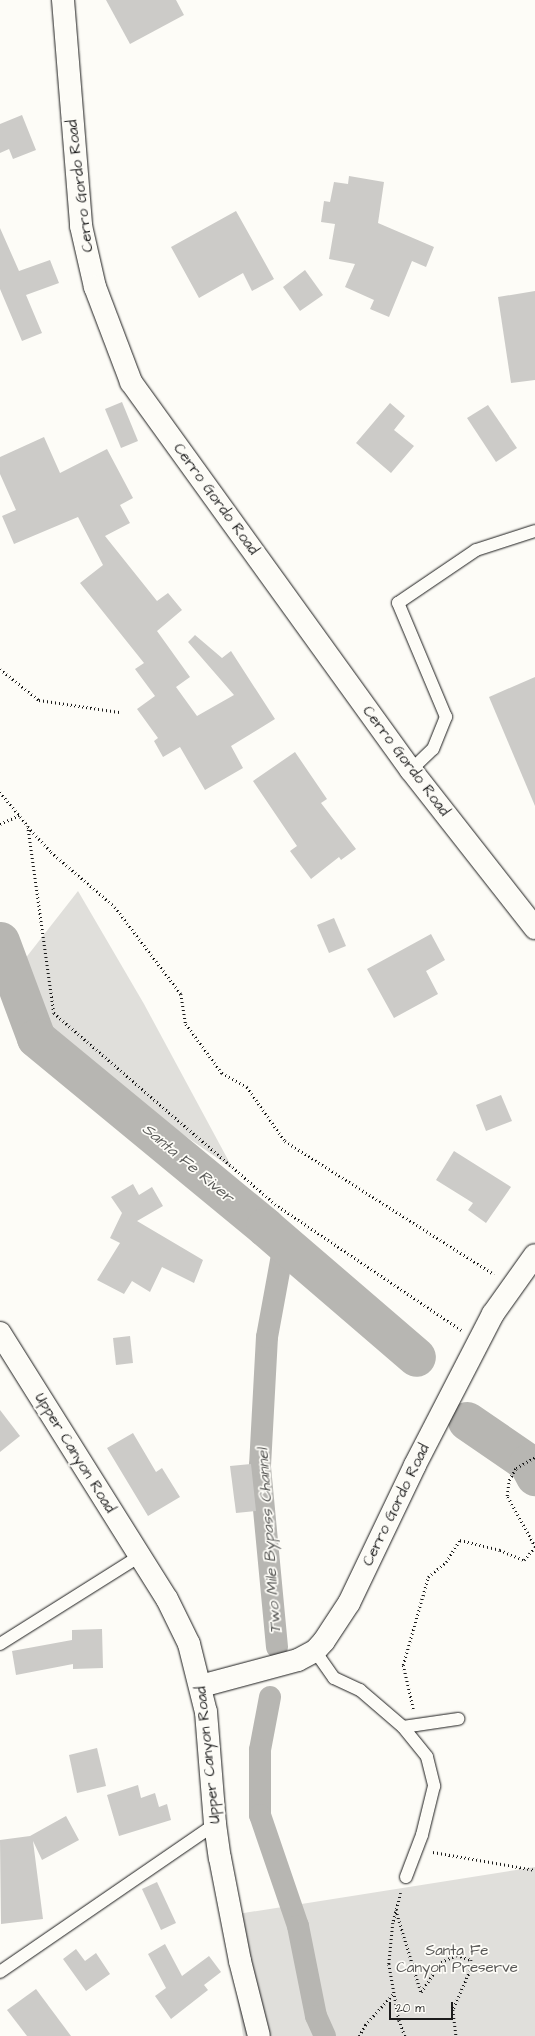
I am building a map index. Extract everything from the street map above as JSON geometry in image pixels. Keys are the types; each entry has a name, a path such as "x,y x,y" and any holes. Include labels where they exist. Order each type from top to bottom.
{"street":[{"name":"Cerro Gordo Road","path":"63,0 63,21 81,226 95,287 131,382 411,770 535,928"},
{"name":"Cerro Gordo Road","path":"307,1655 349,1603 415,1465 478,1341 493,1314 535,1255"},
{"name":"Upper Canyon Road","path":"0,1333 140,1556 180,1623 189,1644 201,1686 208,1740 215,1824 240,1961 259,2036"},
{"path":"201,1686 255,1672 307,1655"}],"lane":[{"path":"411,770 434,749 446,716 398,603 476,550 535,531"},
{"path":"0,1644 140,1556"},
{"path":"307,1655 334,1678 360,1690 403,1726 427,1757 434,1786 417,1849 406,1877"},
{"path":"403,1726 435,1724 458,1719"},
{"path":"0,1972 215,1824"}],"path":[{"path":"0,669 39,700 119,712"},
{"path":"0,792 51,852 115,907 181,994 186,1024 222,1072 247,1087 285,1141 513,1286"},
{"path":"0,824 19,815"},
{"path":"28,826 54,1014 275,1204 478,1341"},
{"path":"435,1724 413,1709 403,1665 428,1577 446,1562 460,1540 500,1550 524,1560 534,1547 506,1496 509,1480 516,1468 535,1457"},
{"path":"417,1849 535,1870"},
{"path":"404,2036 389,1964 396,1910 406,1877"},
{"path":"396,1910 421,1992 442,1962 457,1955 471,1960 472,1967 453,2010 456,2036"},
{"path":"359,2036 365,2025 394,1993"}],"green space":[{"path":"78,891 144,1004 233,1169 120,1091 47,1029 21,964"},
{"name":"Santa Fe Canyon Preserve","path":"535,1867 535,2036 243,2036 225,1916"}],"building":[{"path":"106,0 176,0 184,15 130,44"},
{"path":"22,115 36,150 13,159 9,149 0,153 0,124"},
{"path":"349,176 384,182 378,223 434,247 426,267 412,261 389,317 370,309 374,300 345,287 355,264 329,259 335,224 321,222 324,201 330,202 334,182 348,184"},
{"path":"236,211 274,279 252,291 243,273 199,298 171,247"},
{"path":"0,228 19,271 50,260 59,283 26,295 42,333 22,341 0,289"},
{"path":"305,270 323,295 300,311 283,287"},
{"path":"535,291 535,380 511,383 498,297"},
{"path":"122,402 138,441 121,448 105,409"},
{"path":"390,403 405,416 394,430 414,446 391,473 356,443"},
{"path":"488,405 517,448 496,462 467,418"},
{"path":"44,437 60,473 107,449 133,498 120,505 130,523 105,536 157,601 168,593 182,610 157,631 190,677 176,687 197,716 234,695 188,642 195,635 222,658 231,651 275,719 231,746 243,768 205,790 180,747 163,757 154,741 158,738 137,709 155,696 135,669 144,663 80,583 103,565 78,517 14,544 2,516 16,510 0,474 0,457"},
{"path":"535,677 535,806 489,697"},
{"path":"295,752 327,799 321,803 356,849 341,860 339,857 311,879 290,851 297,846 253,781"},
{"path":"334,918 346,946 329,953 317,925"},
{"path":"431,934 445,960 426,971 438,994 394,1018 367,969"},
{"path":"501,1095 512,1121 486,1131 476,1105"},
{"path":"454,1151 511,1187 486,1223 468,1210 473,1203 436,1180"},
{"path":"133,1184 139,1195 152,1187 163,1206 137,1221 203,1260 194,1283 162,1267 150,1292 132,1281 124,1294 97,1280 120,1243 110,1238 122,1213 111,1197"},
{"path":"130,1336 133,1363 116,1365 113,1338"},
{"path":"0,1410 20,1436 0,1452"},
{"path":"133,1433 156,1472 162,1468 180,1497 148,1516 107,1448"},
{"path":"251,1464 256,1511 236,1513 230,1466"},
{"path":"102,1629 103,1668 73,1669 73,1664 16,1675 12,1651 72,1640 72,1630"},
{"path":"97,1748 106,1786 77,1793 69,1755"},
{"path":"138,1785 141,1798 155,1793 159,1807 167,1804 171,1820 119,1836 107,1795"},
{"path":"66,1816 79,1840 42,1860 33,1841 43,1919 1,1924 0,1840 30,1836"},
{"path":"157,1882 176,1923 161,1930 142,1889"},
{"path":"165,1944 182,1976 209,1956 221,1972 204,1985 208,1990 171,2019 155,1996 166,1988 148,1954"},
{"path":"76,1949 85,1961 96,1953 110,1974 86,1991 63,1959"},
{"path":"36,1989 71,2036 27,2036 7,2010"}],"waterway":[{"name":"Santa Fe River","path":"0,941 36,1038 265,1227 416,1357"},
{"name":"Two Mile Bypass Channel","path":"277,1647 260,1466 267,1337 284,1244"},
{"name":"Santa Fe River","path":"467,1421 528,1463 535,1476"},
{"name":"Two Mile Bypass Channel","path":"270,1697 260,1750 260,1815 298,1926 316,2016 325,2036"}]}
